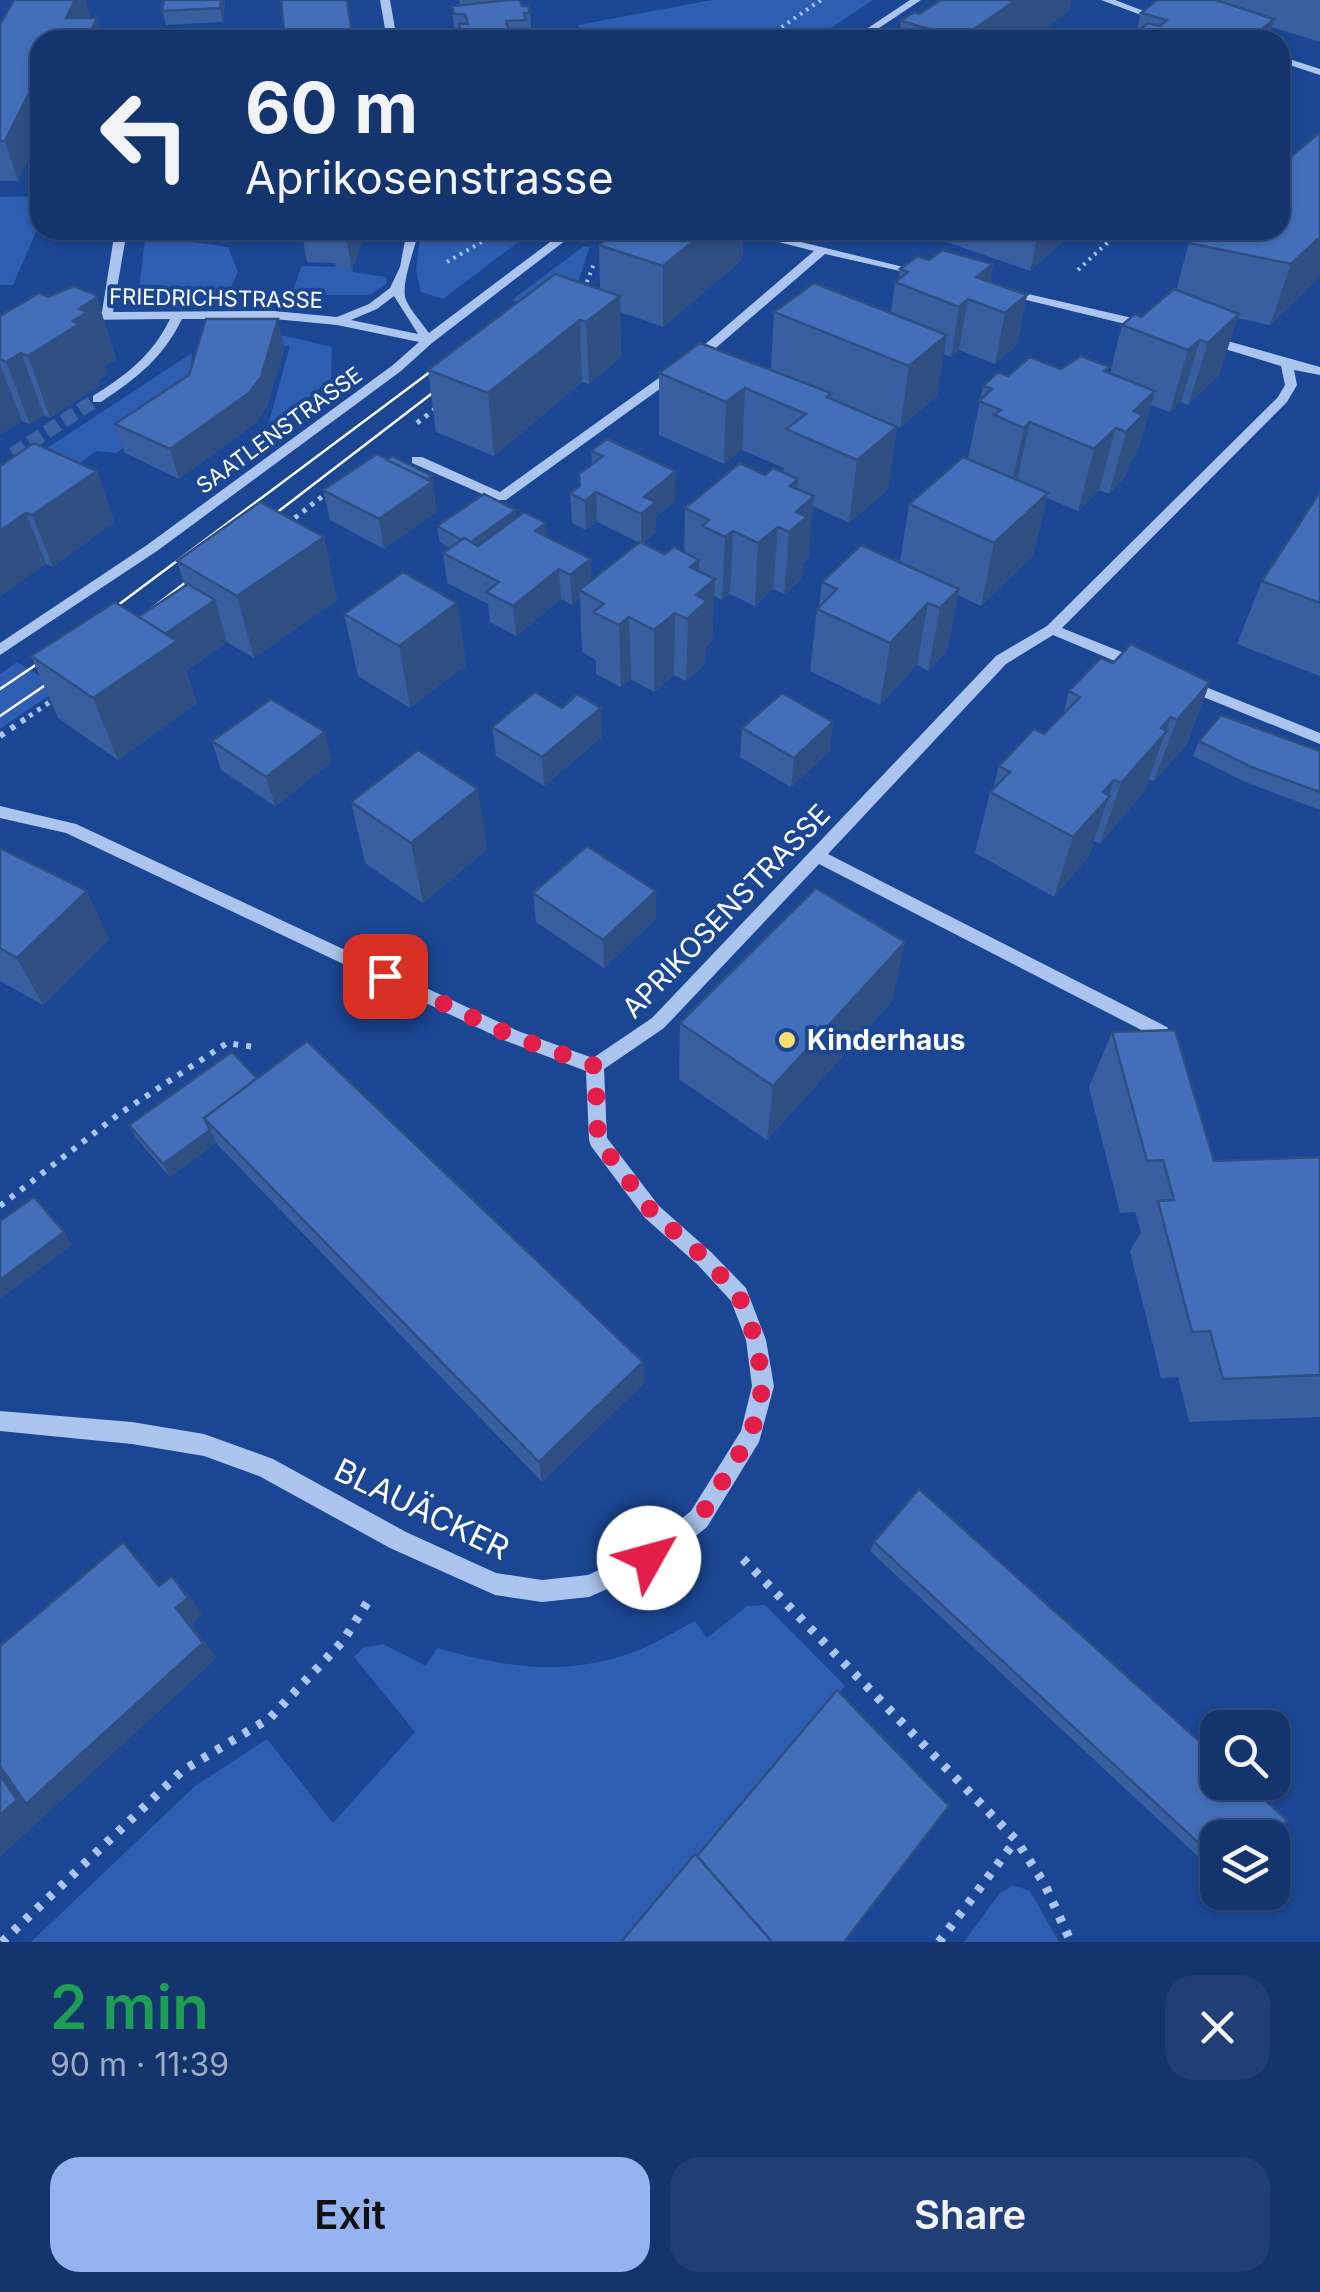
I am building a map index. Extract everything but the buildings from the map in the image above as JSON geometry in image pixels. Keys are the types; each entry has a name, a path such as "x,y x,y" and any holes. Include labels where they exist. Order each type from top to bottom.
{"street":[{"path":"385,0 390,30"},
{"path":"871,30 916,0"},
{"path":"1106,0 1174,24"},
{"path":"1290,62 1320,72"},
{"path":"107,316 119,240"},
{"path":"410,240 400,292 428,340"},
{"name":"SAATLENSTRASSE","path":"0,650 152,548 397,368 560,240"},
{"path":"780,240 938,277"},
{"path":"417,460 501,497 667,382 822,250"},
{"path":"996,290 1152,326"},
{"path":"338,321 400,292"},
{"path":"97,399 150,363 164,346 178,315"},
{"name":"FRIEDRICHSTRASSE","path":"70,316 274,315 338,321 428,340"},
{"path":"1190,335 1266,356 1287,367 1320,371"},
{"name":"APRIKOSENSTRASSE","path":"595,1066 658,1023 1000,660 1052,629 1283,399 1291,385 1287,367"},
{"path":"1052,629 1155,672"},
{"path":"1174,679 1320,739"},
{"path":"0,812 70,828 512,1036 595,1066"},
{"path":"816,856 1161,1032"},
{"name":"BLAUÄCKER","path":"0,1420 132,1433 204,1445 265,1468 398,1540 495,1584 542,1592 589,1586 649,1558 699,1519 751,1435 763,1386 756,1340 739,1296 706,1259 652,1212 598,1140 595,1066"}],"path":[{"path":"778,30 822,0"},
{"path":"400,292 484,240"},
{"path":"1067,280 1109,240"},
{"path":"581,297 597,255"},
{"path":"416,424 446,401"},
{"path":"276,532 339,484"},
{"path":"0,736 72,687"},
{"path":"0,1206 119,1114 226,1043 254,1047"},
{"path":"743,1559 1016,1840 1044,1883 1070,1942"},
{"path":"2,1942 182,1771 270,1718 343,1641 372,1595"},
{"path":"939,1942 1016,1840"}],"shaded area":[{"path":"712,0 873,0 828,30 580,30 578,25"},
{"path":"30,196 32,240 13,285 0,285 0,197"},
{"path":"145,240 228,247 238,272 227,296 159,297 139,288"},
{"path":"420,240 521,240 443,299 421,292 416,270"},
{"path":"584,246 590,247 573,296 548,313 512,300"},
{"path":"302,266 352,267 353,272 386,277 387,283 370,295 291,295"},
{"path":"272,333 332,347 331,380 267,429 290,346 228,346"},
{"path":"192,353 189,403 116,453 96,451 56,481 21,465"},
{"path":"17,662 60,688 0,729 0,674"},
{"path":"765,1605 845,1686 630,1942 31,1942 195,1786 267,1739 333,1823 415,1732 354,1657 363,1648 383,1644 426,1666 437,1648 534,1667 581,1665 631,1653 695,1621 707,1638 747,1606"},
{"path":"1013,1885 1030,1891 1059,1942 964,1942 999,1894"}],"tunnel":[{"path":"13,454 97,399"}],"tram line":[{"path":"98,620 450,357"},
{"path":"258,527 452,378"},
{"path":"131,624 206,567"},
{"path":"0,689 58,650"},
{"path":"0,716 66,671"}],"place":[{"name":"Kinderhaus","path":"787,1040"}],"route":[{"path":"385,976 512,1036 595,1066 598,1140 652,1212 706,1259 739,1296 756,1340 763,1386 751,1435 699,1519 649,1558"}]}
